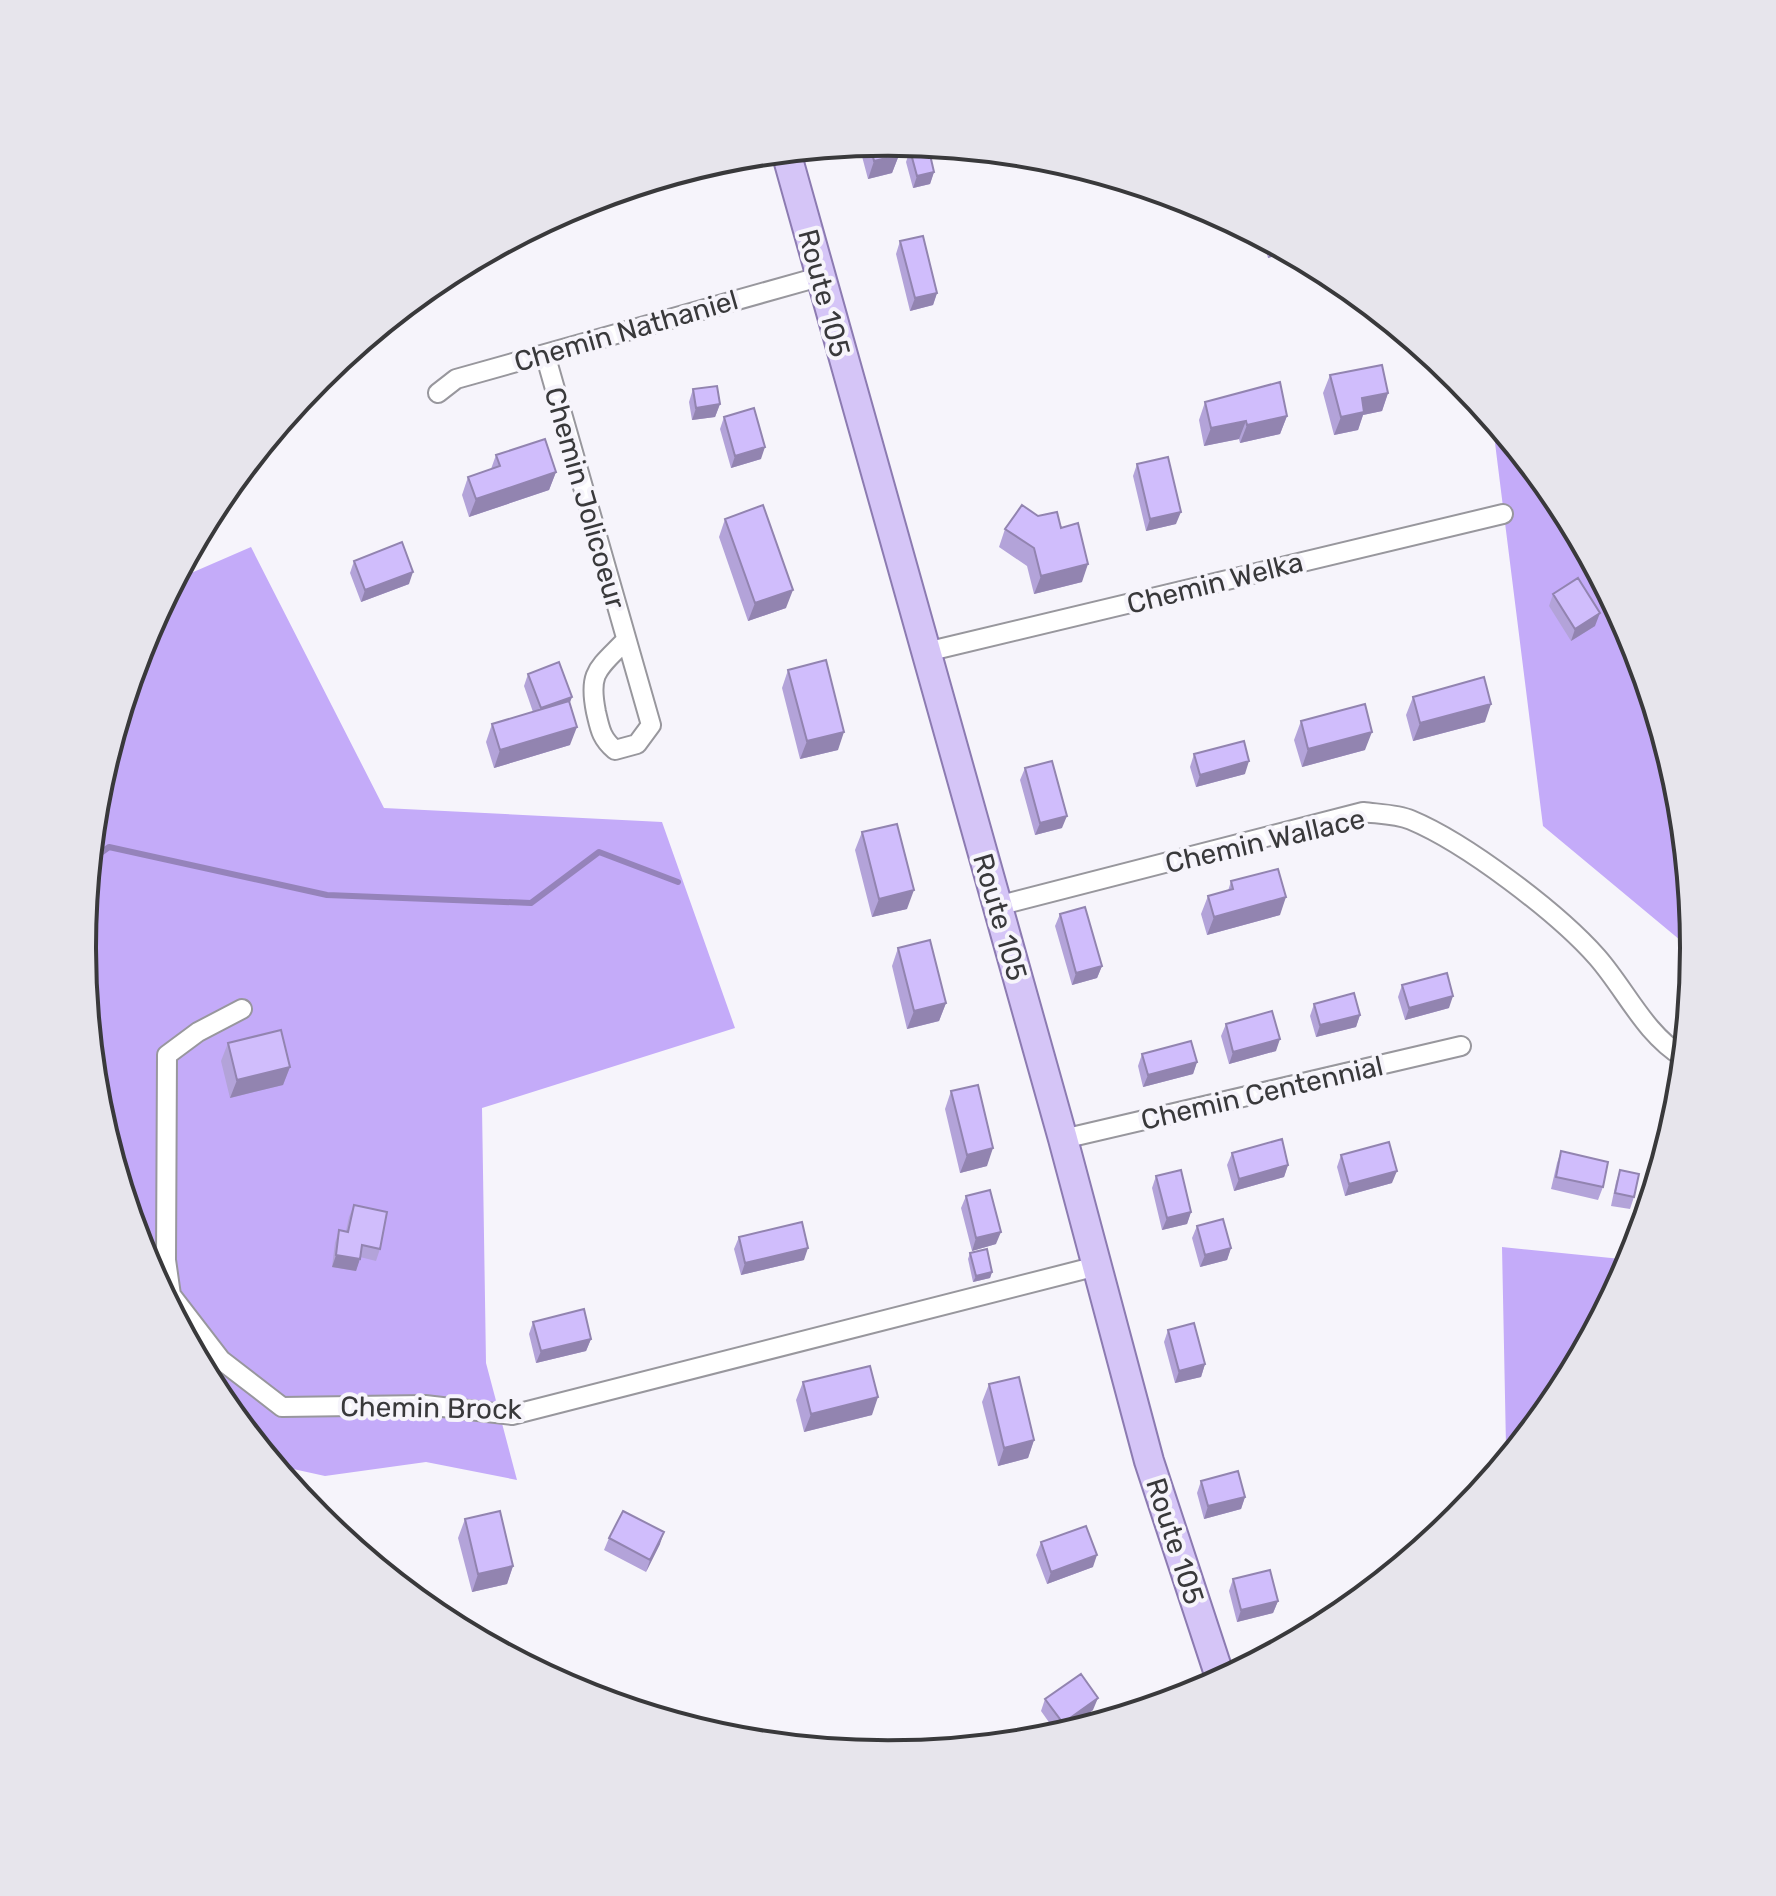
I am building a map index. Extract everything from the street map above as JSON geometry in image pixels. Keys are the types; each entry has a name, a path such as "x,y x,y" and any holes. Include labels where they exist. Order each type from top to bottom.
{"main road":[{"name":"Route 105","path":"789,163 1063,1139 1149,1461 1217,1668"}],"street":[{"name":"Chemin Nathaniel","path":"438,393 456,379 819,277"},
{"name":"Chemin Jolicoeur","path":"545,354 651,725 637,744 615,750 601,738 591,685 601,666 625,641"},
{"name":"Chemin Welka","path":"926,652 1503,514"},
{"name":"Chemin Wallace","path":"997,906 1363,812 1409,819 1456,845 1532,896 1596,956 1653,1033 1673,1049"},
{"name":"Chemin Brock","path":"169,1278 166,1260 167,1055 198,1032 242,1009"},
{"name":"Chemin Centennial","path":"1063,1139 1461,1046"},
{"name":"Chemin Brock","path":"188,1317 221,1360 282,1407 425,1405 512,1415 1097,1266"}],"shaded area":[{"path":"1495,440 1547,508 1574,552 1620,645 1638,693 1665,793 1673,845 1680,940 1543,826"},
{"path":"251,547 384,808 662,822 735,1028 482,1108 486,1363 517,1480 426,1462 325,1476 292,1469 229,1388 202,1344 156,1251 138,1203 111,1103 103,1051 96,948 98,896 111,793 123,743 156,645 191,573"},
{"path":"1502,1247 1616,1259 1574,1344 1547,1388 1506,1442"}],"building":[{"path":"894,156 874,161 873,157"},
{"path":"912,157 931,158 934,172 917,176"},
{"path":"923,236 937,293 915,298 900,241"},
{"path":"1382,365 1388,393 1362,398 1364,412 1341,417 1330,375"},
{"path":"1280,382 1287,416 1247,425 1246,421 1211,428 1205,402"},
{"path":"717,386 720,404 696,408 693,389"},
{"path":"754,408 765,447 735,456 724,417"},
{"path":"545,439 556,472 476,499 468,477 500,466 496,455"},
{"path":"1168,457 1181,512 1150,519 1137,464"},
{"path":"763,505 793,590 755,603 725,519"},
{"path":"1022,505 1038,516 1057,512 1061,528 1078,523 1088,564 1041,576 1034,548 1005,529"},
{"path":"402,542 413,572 365,590 354,561"},
{"path":"1578,578 1600,613 1575,629 1553,594"},
{"path":"826,660 844,732 807,741 788,670"},
{"path":"559,662 572,697 541,708 528,674"},
{"path":"1484,677 1491,704 1420,723 1413,697"},
{"path":"569,701 577,727 500,750 492,724"},
{"path":"1365,704 1372,732 1308,749 1301,721"},
{"path":"1244,741 1249,761 1200,775 1194,754"},
{"path":"1052,761 1067,816 1040,823 1025,768"},
{"path":"897,824 914,890 879,899 862,832"},
{"path":"1278,869 1286,897 1214,917 1208,896 1233,889 1231,881"},
{"path":"1085,907 1102,966 1076,973 1060,914"},
{"path":"930,940 946,1003 914,1011 898,948"},
{"path":"1447,973 1453,996 1409,1008 1402,985"},
{"path":"1354,993 1360,1015 1320,1025 1314,1004"},
{"path":"1272,1011 1280,1039 1233,1052 1226,1024"},
{"path":"281,1030 290,1067 237,1080 228,1043"},
{"path":"1191,1041 1197,1062 1148,1075 1142,1054"},
{"path":"978,1085 993,1148 967,1155 951,1091"},
{"path":"1282,1139 1288,1165 1239,1179 1232,1153"},
{"path":"1389,1142 1397,1171 1349,1184 1341,1155"},
{"path":"1561,1151 1608,1162 1603,1187 1556,1177"},
{"path":"1181,1170 1191,1212 1167,1218 1156,1176"},
{"path":"1620,1170 1639,1174 1634,1197 1615,1193"},
{"path":"990,1190 1001,1232 976,1238 966,1196"},
{"path":"354,1205 387,1212 380,1249 362,1245 360,1259 336,1255 339,1230 348,1232"},
{"path":"1223,1219 1231,1248 1205,1255 1197,1226"},
{"path":"802,1222 808,1248 745,1263 739,1237"},
{"path":"987,1249 992,1272 976,1276 970,1253"},
{"path":"584,1309 591,1339 541,1351 533,1322"},
{"path":"1194,1323 1205,1364 1179,1371 1168,1330"},
{"path":"870,1366 878,1397 811,1414 803,1382"},
{"path":"1019,1377 1034,1440 1004,1448 989,1384"},
{"path":"1238,1471 1245,1497 1208,1506 1201,1481"},
{"path":"500,1511 513,1566 478,1574 465,1519"},
{"path":"623,1511 664,1532 650,1560 609,1538"},
{"path":"1086,1526 1097,1555 1051,1572 1041,1542"},
{"path":"1270,1570 1278,1601 1241,1610 1233,1579"},
{"path":"1081,1674 1098,1698 1069,1719 1061,1721 1045,1699"}],"waterway":[{"path":"102,852 109,847 327,895 531,903 599,852 678,882"}]}
